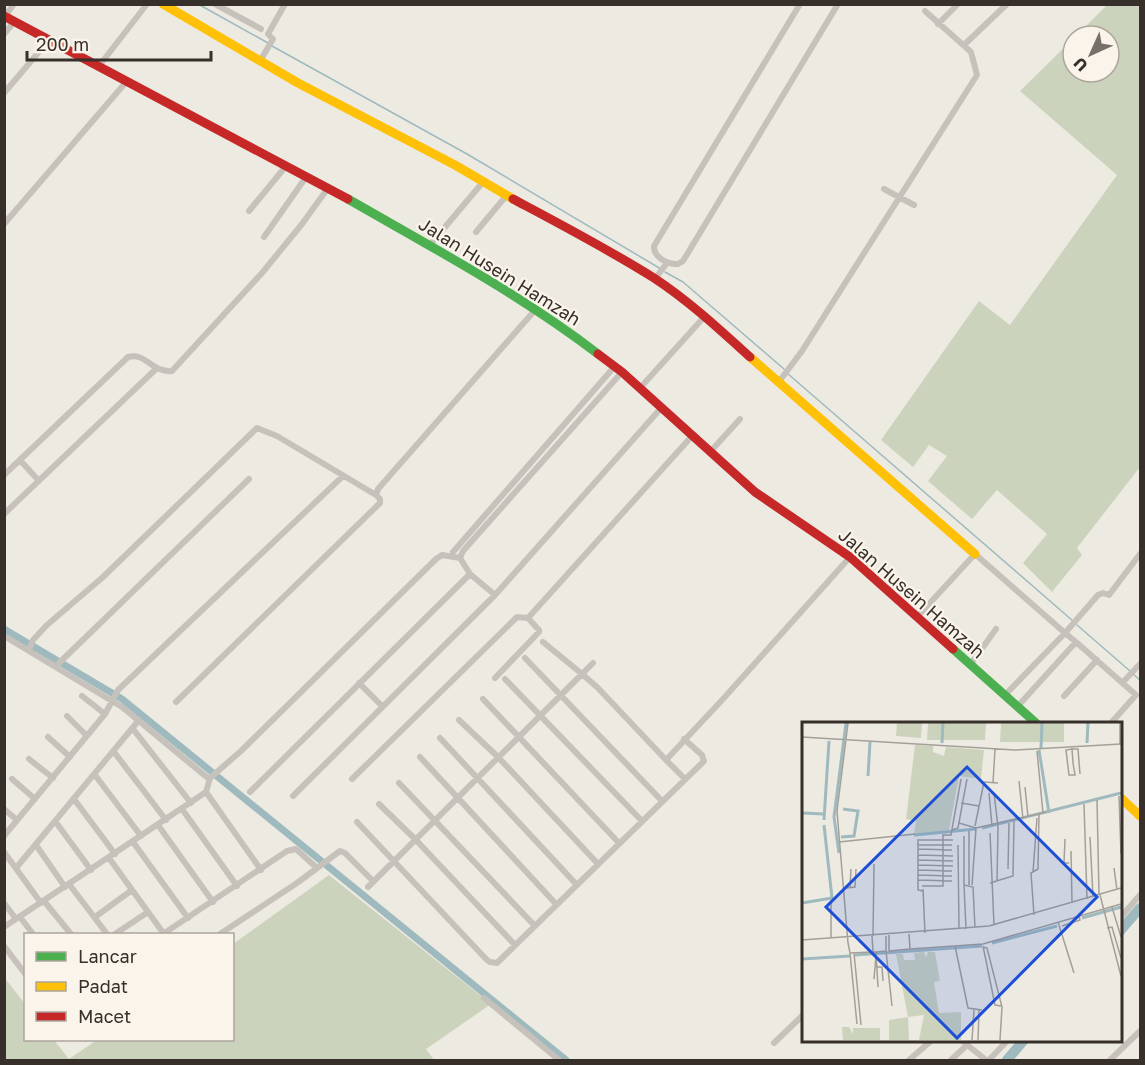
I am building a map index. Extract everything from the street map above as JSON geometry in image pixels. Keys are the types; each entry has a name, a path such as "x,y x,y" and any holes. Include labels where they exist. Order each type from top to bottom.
{"street":[{"path":"5,16 14,4"},
{"path":"99,66 147,4"},
{"path":"163,4 364,119 446,160 506,196 656,278 705,316 1076,642 1124,681 1138,697 1112,722"},
{"path":"215,4 261,29"},
{"path":"261,58 273,39 268,34 285,4"},
{"path":"801,4 654,246 655,253 666,264 678,264 682,261 838,4"},
{"path":"938,24 958,4"},
{"path":"964,44 1007,4"},
{"path":"780,381 802,351 977,75 971,52 925,11"},
{"name":"Jalan Husein Hamzah","path":"5,16 328,188 536,309 619,369 755,492 850,557 1035,722"},
{"path":"4,34 15,21"},
{"path":"4,93 38,53 47,38"},
{"path":"4,224 127,81"},
{"path":"249,211 286,166"},
{"path":"264,237 306,177"},
{"path":"429,246 483,182"},
{"path":"4,475 128,357 135,355 164,372 172,370 262,273 328,188"},
{"path":"884,189 914,205"},
{"path":"476,232 506,196"},
{"path":"656,278 666,264"},
{"path":"376,495 378,489 536,309"},
{"path":"640,388 705,316"},
{"path":"4,514 157,368"},
{"path":"453,552 568,420 619,369"},
{"path":"460,558 470,542 574,426 619,369"},
{"path":"293,796 495,594 663,407"},
{"path":"710,452 740,418"},
{"path":"568,420 574,426"},
{"path":"29,650 33,640 111,569 254,430 261,429 277,436 381,499 380,503 176,702"},
{"path":"528,618 692,436"},
{"path":"20,460 39,481"},
{"path":"4,836 105,714 118,690 342,476"},
{"path":"56,666 249,479"},
{"path":"465,537 470,542"},
{"path":"917,617 975,554"},
{"path":"1005,695 1098,596 1103,593 1110,595 1140,554"},
{"path":"4,927 206,792 210,779 242,751 436,559 442,555 460,558 470,574 495,594"},
{"path":"666,760 850,557"},
{"path":"250,792 470,574"},
{"path":"352,779 517,617 528,618 539,632 495,678"},
{"path":"970,665 996,629"},
{"path":"4,636 113,700 210,779"},
{"path":"543,642 598,688 685,779"},
{"path":"1017,707 1076,642"},
{"path":"1056,643 1065,652"},
{"path":"525,658 662,801"},
{"path":"1064,696 1097,660"},
{"path":"221,933 340,851 345,853 371,884 593,663"},
{"path":"1124,681 1140,664"},
{"path":"505,679 642,821"},
{"path":"359,683 382,706"},
{"path":"82,696 105,714"},
{"path":"483,699 619,843"},
{"path":"67,716 87,736"},
{"path":"16,868 139,720"},
{"path":"459,720 498,757 598,864"},
{"path":"133,729 191,803"},
{"path":"48,737 70,757"},
{"path":"440,738 576,884"},
{"path":"357,822 490,962 497,963 704,758 684,739"},
{"path":"114,752 166,820"},
{"path":"420,757 456,799 556,904"},
{"path":"29,759 53,777"},
{"path":"95,775 141,836"},
{"path":"12,779 35,799"},
{"path":"399,783 535,926"},
{"path":"206,792 261,870"},
{"path":"74,798 132,890 163,933"},
{"path":"1121,799 1140,816"},
{"path":"379,804 515,945"},
{"path":"182,809 237,886"},
{"path":"4,810 17,820"},
{"path":"55,821 91,870"},
{"path":"158,825 213,902"},
{"path":"133,842 188,918"},
{"path":"36,845 106,933"},
{"path":"166,933 287,851 296,849 319,866"},
{"path":"4,852 70,933"},
{"path":"95,917 132,890"},
{"path":"1121,916 1140,896"},
{"path":"4,903 32,933"},
{"path":"116,933 148,912"},
{"path":"4,946 24,972"},
{"path":"484,998 559,1060"},
{"path":"774,1043 802,1016"},
{"path":"1110,1060 1140,1031"},
{"path":"909,1060 932,1041"},
{"path":"961,1041 987,1060 1007,1041"},
{"path":"951,1060 967,1046"}],"green space":[{"path":"1108,4 1140,5 1140,467 1077,548 1082,555 1052,592 1023,563 1047,534 997,490 972,519 928,481 947,456 929,445 913,467 881,440 979,301 1010,325 1117,175 1020,91 1061,51 1061,84 1121,84 1121,24 1088,24"},
{"path":"329,875 491,1004 426,1049 434,1060 5,1060 4,977 24,1003 24,1041 55,1041 69,1059 96,1041 234,1041 234,943"}],"waterway":[{"path":"198,4 268,43"},
{"path":"272,46 467,154 661,269"},
{"path":"665,272 683,282 784,369"},
{"path":"787,373 1073,621"},
{"path":"1077,625 1130,671"},
{"path":"4,629 122,699 566,1060"},
{"path":"1133,674 1140,680"},
{"path":"1121,930 1140,908"},
{"path":"1007,1060 1023,1041"}],"traffic: fast":[{"path":"348,199 538,311 598,354"},
{"path":"953,649 1035,722"}],"traffic: slow":[{"path":"163,4 298,83 455,165 513,199"},
{"path":"750,357 975,554"},
{"path":"1121,798 1140,816"}],"traffic: jam":[{"path":"4,16 348,199"},
{"path":"513,199 654,278 692,306 750,357"},
{"path":"598,354 622,372 755,492 850,557 953,649"}]}
